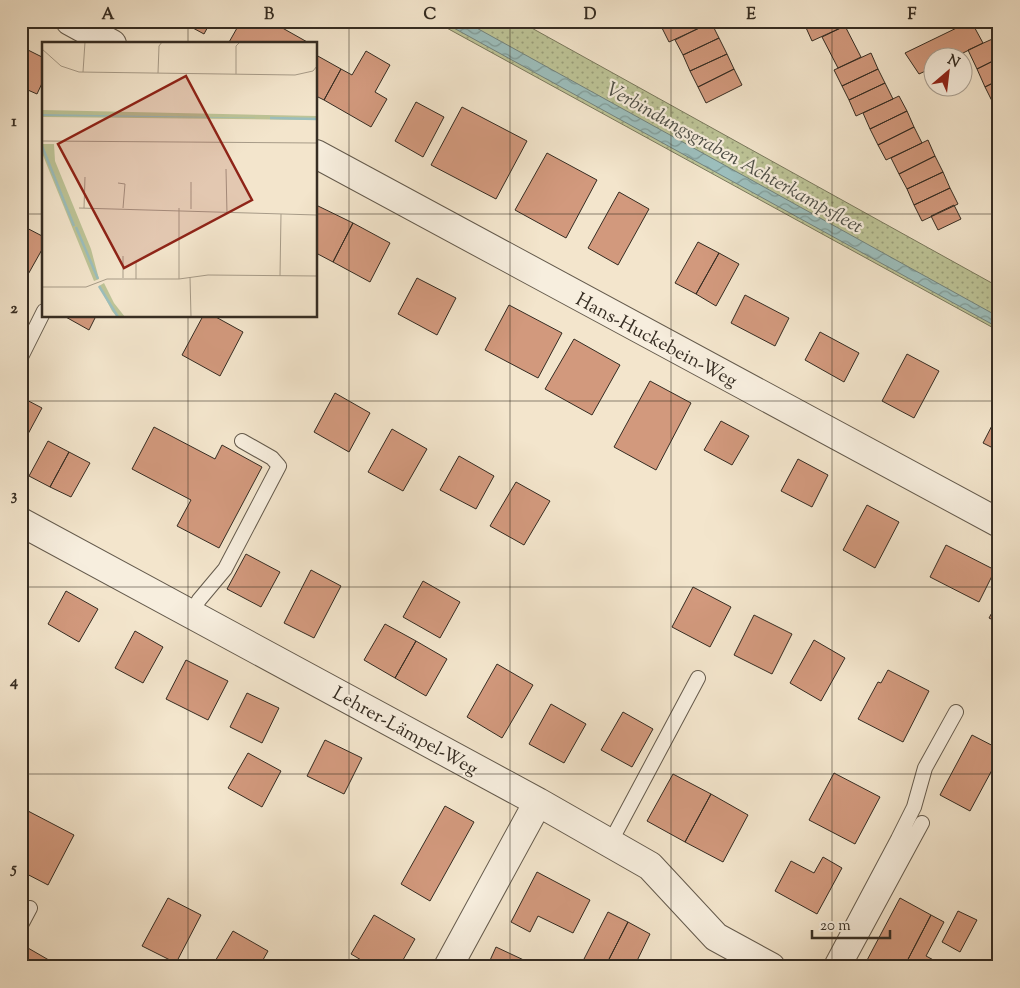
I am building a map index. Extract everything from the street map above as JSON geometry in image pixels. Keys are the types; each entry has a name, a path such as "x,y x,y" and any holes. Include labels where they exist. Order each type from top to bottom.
{"street":[{"path":"70,21 108,42"},
{"name":"Hans-Huckebein-Weg","path":"318,155 999,523"},
{"name":"Lehrer-Lämpel-Weg","path":"21,522 538,802 650,866 716,937 771,967"},
{"path":"448,967 538,802"}],"lane":[{"path":"21,357 42,315"},
{"path":"191,614 199,600 225,569 279,466 272,458 242,441"},
{"path":"610,843 698,678"},
{"path":"830,967 898,840 917,798 925,768 956,712"},
{"path":"844,967 922,824"},
{"path":"21,925 30,908"}],"green space":[{"path":"434,21 519,21 999,287 999,331"}],"water":[{"path":"441,21 464,21 999,317 999,328"}],"building":[{"path":"180,21 211,21 204,34"},
{"path":"241,21 270,21 307,42 229,42"},
{"path":"659,21 676,21 662,28"},
{"path":"676,21 704,21 706,25 669,42 662,28"},
{"path":"803,21 847,21 849,24 812,41"},
{"path":"971,21 983,43 972,48 922,48 922,73 919,74 905,53"},
{"path":"711,22 719,38 683,55 675,40"},
{"path":"845,26 861,57 838,68 822,37"},
{"path":"999,36 999,58 977,69 972,58 972,48"},
{"path":"719,38 727,54 690,71 683,55"},
{"path":"26,49 42,57 42,83 37,94 21,87 21,59"},
{"path":"366,51 390,65 375,92 387,99 371,127 324,100 341,69 352,75"},
{"path":"871,53 878,69 842,86 834,70"},
{"path":"727,54 734,69 698,87 690,71"},
{"path":"318,56 341,69 324,100 318,97"},
{"path":"999,58 999,80 985,87 977,69"},
{"path":"734,69 742,85 706,103 698,87"},
{"path":"878,69 885,83 849,100 842,86"},
{"path":"999,80 999,103 994,105 985,87"},
{"path":"885,83 893,99 856,116 849,100"},
{"path":"899,96 907,111 870,129 863,113"},
{"path":"416,102 444,117 423,157 395,141"},
{"path":"462,107 527,141 496,199 431,165"},
{"path":"907,111 914,127 878,145 870,129"},
{"path":"914,127 922,143 886,160 878,145"},
{"path":"928,140 935,156 899,174 891,158"},
{"path":"547,153 597,180 566,238 515,210"},
{"path":"935,156 943,172 907,189 899,174"},
{"path":"943,172 950,188 914,205 907,189"},
{"path":"950,188 958,204 922,221 914,205"},
{"path":"619,192 649,209 618,265 588,248"},
{"path":"954,205 961,219 938,230 931,216"},
{"path":"318,206 353,223 333,262 318,254"},
{"path":"353,223 390,243 370,282 333,262"},
{"path":"21,225 42,236 42,250 26,278 21,276"},
{"path":"698,242 719,253 696,294 675,283"},
{"path":"719,253 739,264 716,306 696,294"},
{"path":"417,278 456,298 437,335 398,314"},
{"path":"745,295 789,318 775,346 731,323"},
{"path":"509,305 562,333 538,378 485,350"},
{"path":"68,318 95,318 89,330"},
{"path":"202,318 218,318 243,332 220,376 182,355"},
{"path":"820,332 859,353 844,382 805,360"},
{"path":"574,339 620,365 592,415 545,389"},
{"path":"907,354 939,371 914,418 882,401"},
{"path":"650,381 691,403 656,470 614,447"},
{"path":"335,393 370,413 349,452 314,432"},
{"path":"21,397 42,408 21,447"},
{"path":"999,412 999,451 983,443"},
{"path":"721,421 749,436 732,465 704,450"},
{"path":"154,427 215,459 222,445 262,467 219,548 177,526 191,500 132,469"},
{"path":"392,429 427,449 403,491 368,472"},
{"path":"48,441 69,452 50,487 29,476"},
{"path":"69,452 90,463 71,497 50,487"},
{"path":"459,456 494,476 476,509 440,490"},
{"path":"798,459 828,475 812,507 781,491"},
{"path":"516,482 550,501 524,545 490,526"},
{"path":"867,505 899,522 875,568 843,550"},
{"path":"946,545 995,570 979,602 930,577"},
{"path":"246,554 280,572 261,607 227,589"},
{"path":"311,570 341,586 314,638 284,623"},
{"path":"423,581 460,602 440,638 403,617"},
{"path":"693,587 731,607 710,647 672,627"},
{"path":"66,591 98,609 79,642 48,624"},
{"path":"999,600 999,623 989,618"},
{"path":"754,615 792,634 772,674 734,655"},
{"path":"385,624 416,641 395,678 364,660"},
{"path":"135,631 163,647 143,683 115,668"},
{"path":"814,640 845,658 821,701 790,683"},
{"path":"416,641 447,659 426,696 395,678"},
{"path":"186,660 228,681 208,720 166,699"},
{"path":"497,664 533,685 502,738 467,717"},
{"path":"888,670 929,691 903,742 858,719 878,682 881,683"},
{"path":"247,693 279,708 262,743 230,727"},
{"path":"551,704 586,724 564,763 529,744"},
{"path":"623,712 653,729 632,767 601,750"},
{"path":"972,735 999,749 999,757 970,811 940,795"},
{"path":"325,740 362,758 344,794 307,776"},
{"path":"248,753 281,771 262,807 228,788"},
{"path":"834,773 880,797 855,844 809,820"},
{"path":"673,774 711,794 685,842 647,821"},
{"path":"711,794 748,815 723,862 685,842"},
{"path":"445,806 474,822 430,901 401,884"},
{"path":"28,811 74,835 48,885 21,871 21,825"},
{"path":"823,857 842,868 817,914 775,891 791,861 814,873"},
{"path":"537,872 590,900 573,933 538,916 530,932 511,922"},
{"path":"168,898 201,915 176,963 142,946"},
{"path":"900,898 931,915 904,967 870,967 865,964"},
{"path":"958,911 977,920 960,952 942,942"},
{"path":"608,912 628,922 605,967 599,967 584,959"},
{"path":"374,915 415,939 399,967 373,967 351,954"},
{"path":"931,915 944,922 926,956 941,964 939,967 904,967"},
{"path":"628,922 650,934 634,967 605,967"},
{"path":"233,931 268,951 259,967 220,967 214,963"},
{"path":"496,947 528,962 526,967 487,967"},
{"path":"28,948 54,963 52,967 21,967 21,960"}],"water label":[{"name":"Verbindungsgraben Achterkampsfleet","path":"735,157"}]}
